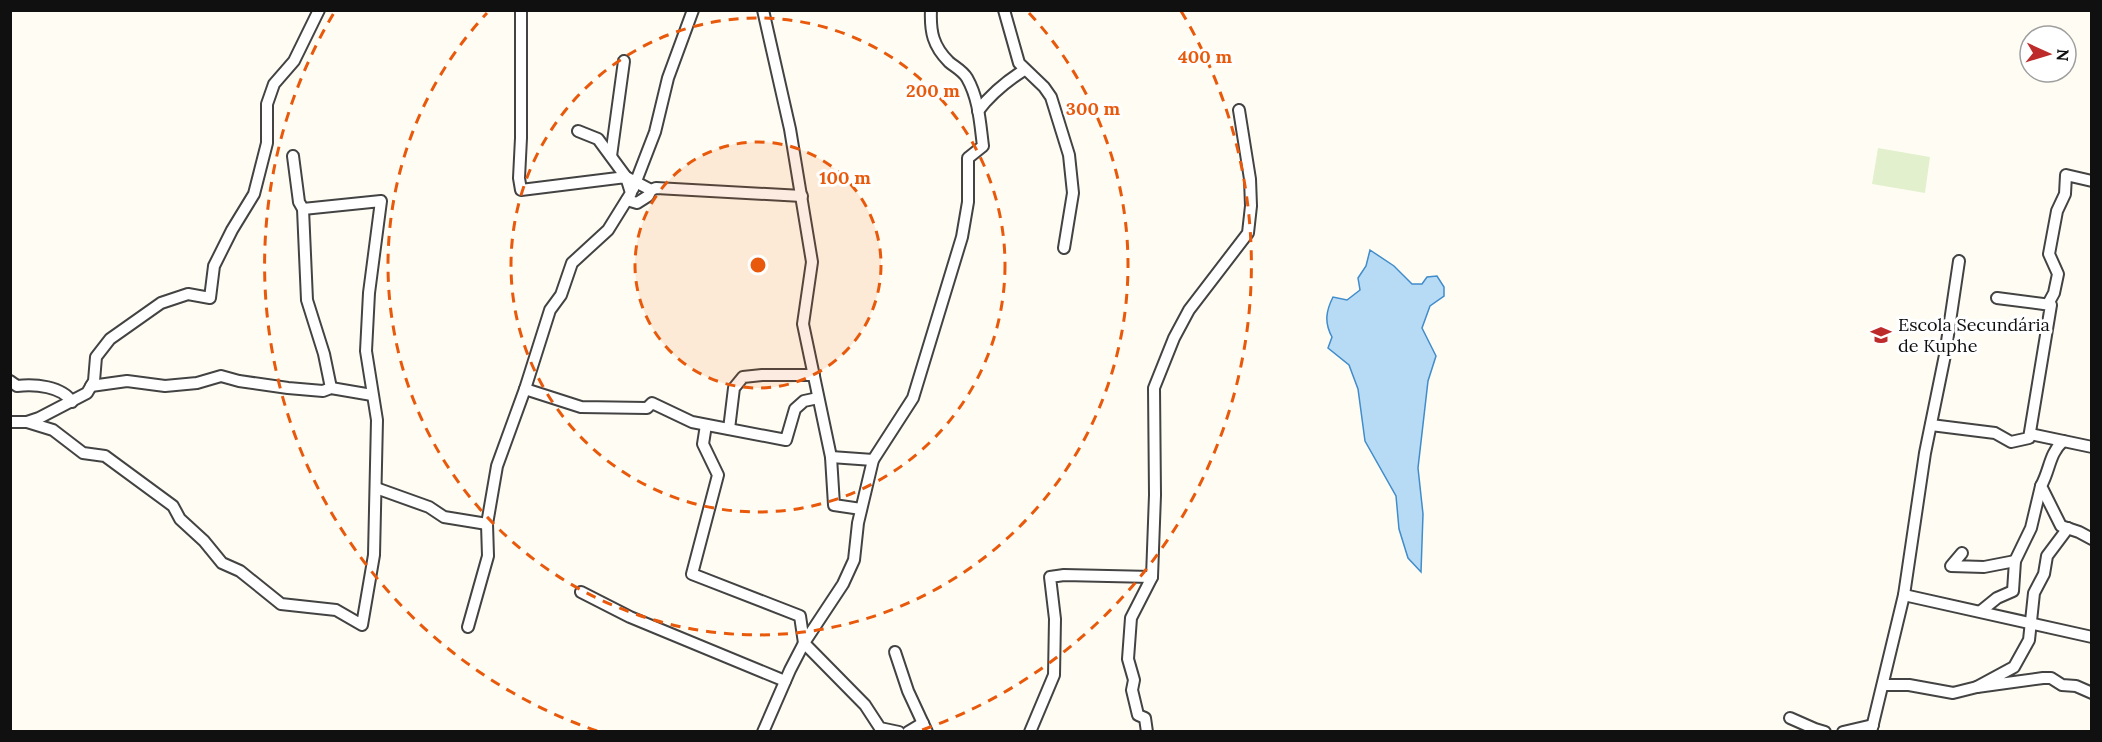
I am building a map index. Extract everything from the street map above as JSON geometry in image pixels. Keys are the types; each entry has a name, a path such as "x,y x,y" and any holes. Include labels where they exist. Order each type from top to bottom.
{"street":[{"path":"27,422 87,393 94,381 96,357 110,339 161,303 188,294 210,298 214,266 254,194 267,143 267,104 274,84 294,61 319,10"},
{"path":"521,10 519,178 521,190 630,188 651,190 656,188 802,196"},
{"path":"468,627 488,556 488,524 497,466 550,310 561,295 572,262 608,230 630,188 655,132 668,78 693,10"},
{"path":"763,10 790,129 812,262 803,324 831,457 834,505 861,509"},
{"path":"763,732 804,643 843,584 854,561 861,509 873,460 913,398 959,247 968,202 968,158 983,147 976,98 966,75 948,61 936,45 930,31 931,10"},
{"path":"1004,10 1019,63 1051,97 1069,155 1073,193 1064,248"},
{"path":"611,156 624,61"},
{"path":"978,111 985,102 1024,70"},
{"path":"1147,732 1144,718 1138,715 1132,690 1134,680 1128,659 1131,618 1152,577 1155,495 1154,388 1174,338 1189,310 1248,233 1251,206 1250,179 1239,110"},
{"path":"578,130 598,139 611,156 637,203 648,196 651,190"},
{"path":"293,156 299,202 303,209 307,300 324,354 331,388"},
{"path":"2048,304 2054,293 2058,274 2049,254 2057,211 2065,194 2066,175 2091,181"},
{"path":"10,422 27,422 53,430 83,453 105,456 173,506 180,519 204,541 222,563 240,571 281,604 336,610 362,625 374,555 377,420 366,351 369,293 381,201 303,209"},
{"path":"1844,732 1872,728 1883,685 1904,595 1925,453 1945,355 1959,261"},
{"path":"1931,425 1995,433 2011,442 2029,438 2051,305 1998,298"},
{"path":"729,429 734,388 743,377 814,375"},
{"path":"91,386 127,381 165,386 197,383 221,376 288,388 323,391 331,388 372,395"},
{"path":"10,381 17,386 28,385 58,391 68,395 72,402"},
{"path":"525,389 581,407 647,408 652,403 692,422 786,440 795,410 804,401 818,398"},
{"path":"706,425 704,444 718,475 692,574 800,616 804,643 865,705 880,728 899,732"},
{"path":"2030,434 2091,447"},
{"path":"2045,437 2051,457"},
{"path":"1981,611 1996,598 2013,591 2015,561 2031,528 2051,457 2063,441"},
{"path":"831,457 873,460"},
{"path":"2041,486 2061,526 2091,539"},
{"path":"376,488 429,507 444,517 488,524"},
{"path":"1977,687 2014,667 2029,640 2034,593 2044,574 2048,556 2055,543 2068,528"},
{"path":"1962,553 1951,566 1984,567 2015,561"},
{"path":"1030,732 1053,675 1055,619 1050,577 1064,575 1152,577"},
{"path":"581,592 630,617 785,681"},
{"path":"1904,595 2091,637"},
{"path":"895,652 908,691 925,727 908,732"},
{"path":"1883,685 1909,685 1953,693 1977,687 2052,678 2062,685 2076,686 2091,693"},
{"path":"1790,718 1817,731"}],"green space":[{"path":"1878,148 1930,157 1925,193 1872,184"}],"water":[{"path":"1370,250 1394,266 1412,284 1422,284 1427,277 1437,276 1444,287 1444,296 1430,306 1422,328 1436,356 1428,381 1418,468 1423,514 1421,572 1408,558 1399,529 1396,496 1365,441 1358,389 1349,365 1328,348 1332,337 1329,332 1327,312 1333,297 1347,300 1360,290 1358,278 1366,266"}],"place":[{"name":"Escola Secundária de Kuphe","path":"1881,335"}]}
